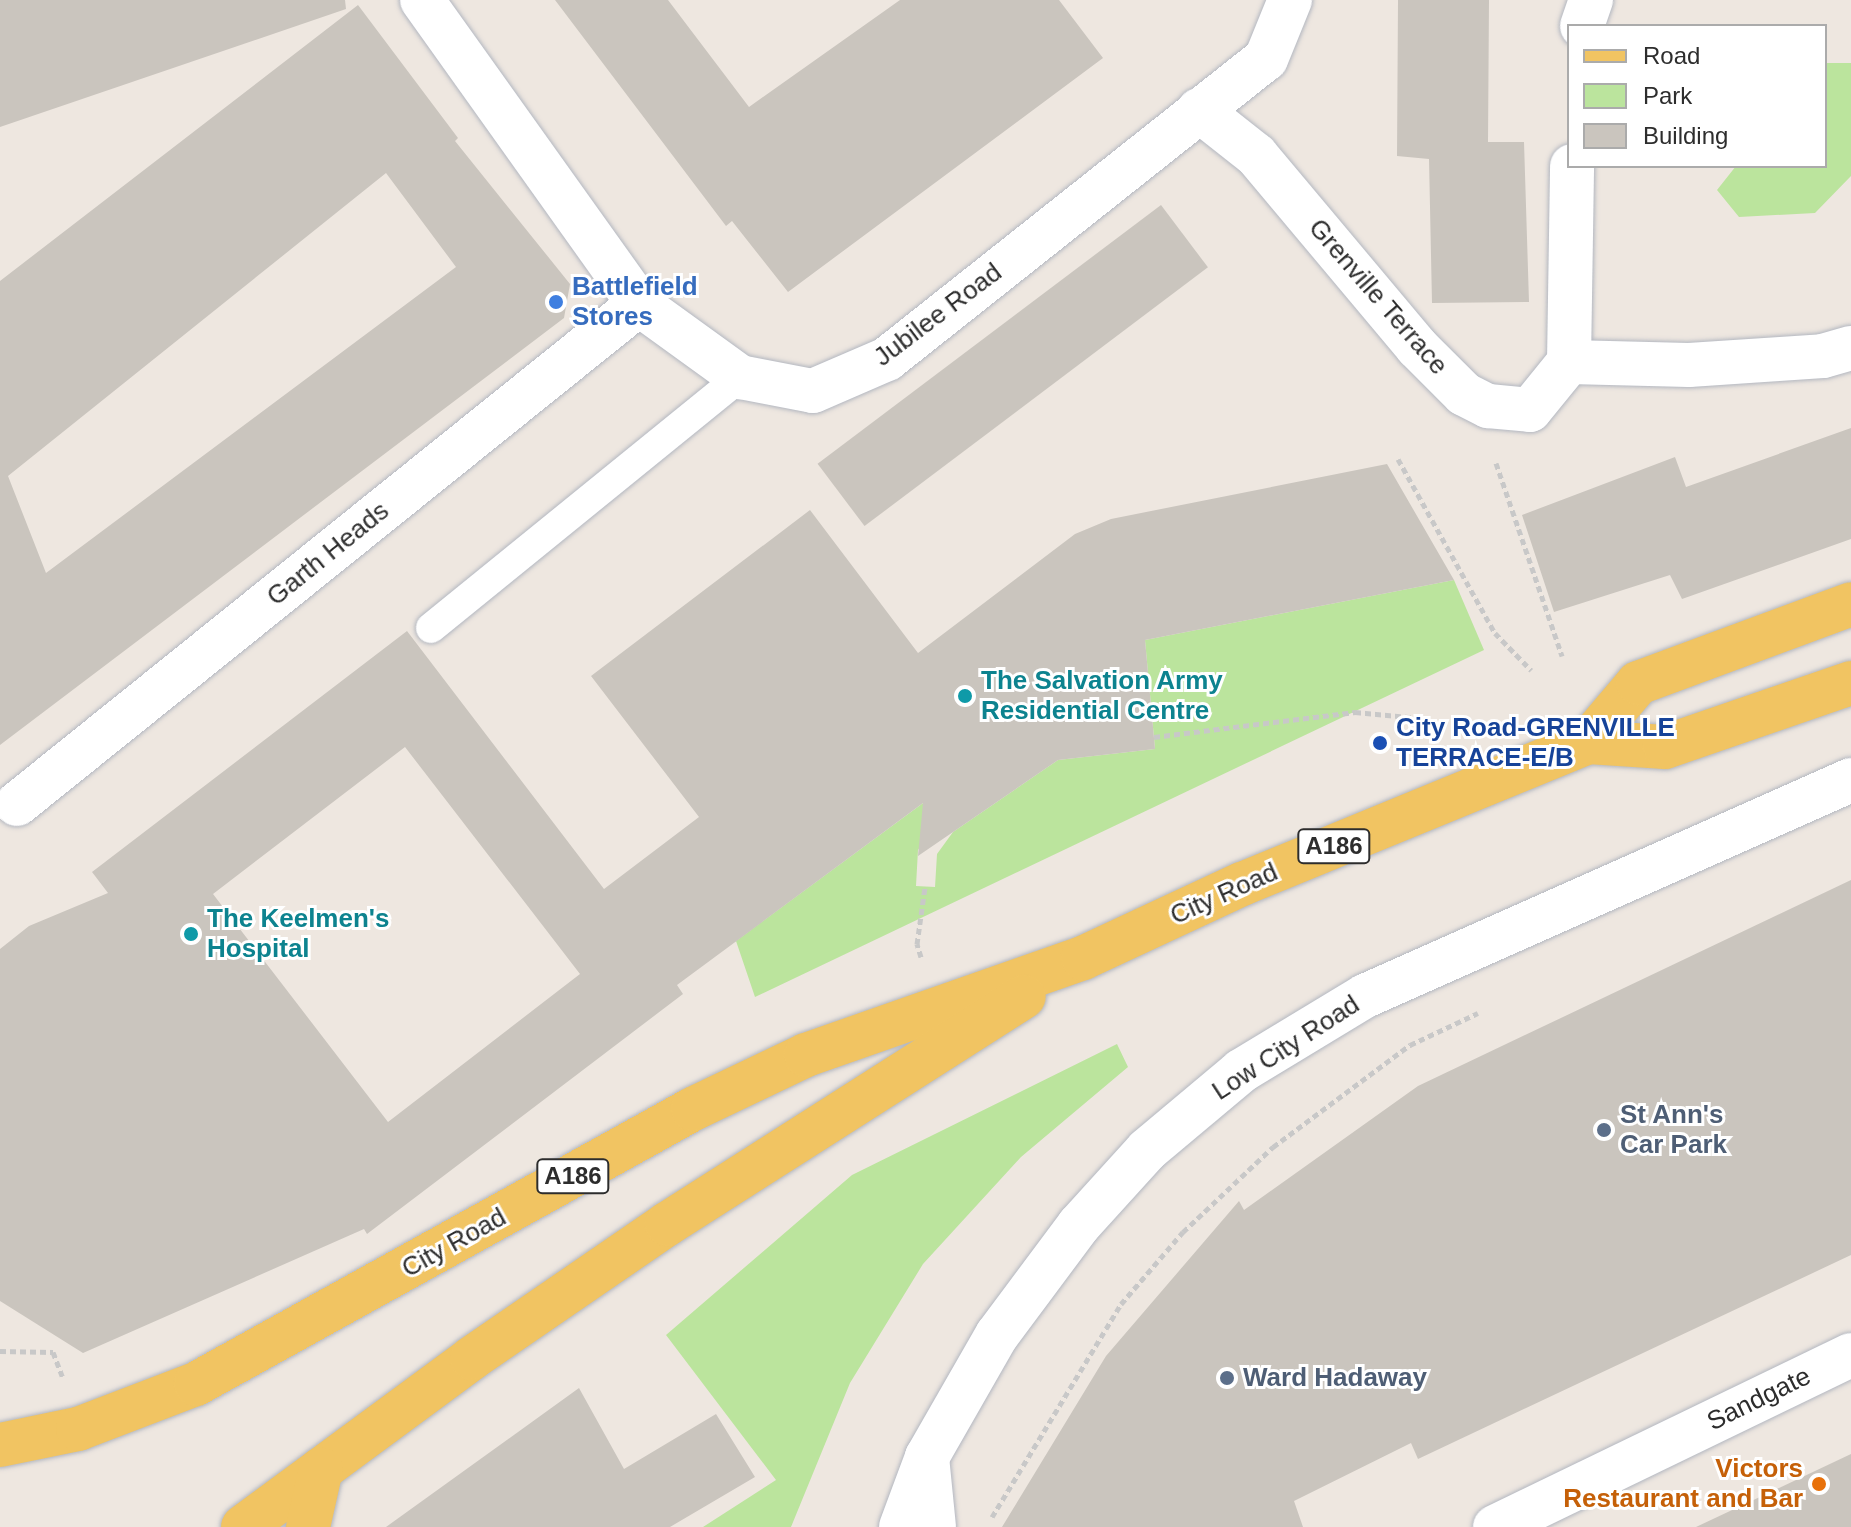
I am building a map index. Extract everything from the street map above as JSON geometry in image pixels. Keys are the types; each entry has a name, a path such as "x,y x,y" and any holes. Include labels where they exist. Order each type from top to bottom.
{"main road":[{"name":"City Road","path":"1588,742 1638,683 1851,604"},
{"name":"City Road","path":"0,1445 78,1429 196,1384 693,1109 794,1061 1083,958 1242,884 1588,742 1665,747 1851,683"},
{"name":"City Road","path":"243,1527 667,1224 1083,958"},
{"path":"308,1527 321,1469"}],"street":[{"name":"Jubilee Road","path":"422,0 639,304 740,377 813,391 887,359 1266,59 1290,0"},
{"path":"1583,24 1591,0"},
{"name":"Grenville Terrace","path":"1199,110 1256,155 1417,347 1464,394 1488,406 1530,410 1569,362"},
{"path":"1572,168 1569,362 1689,365 1823,356 1851,348"},
{"name":"Garth Heads","path":"17,804 639,304"},
{"name":"Low City Road","path":"901,1527 927,1457 997,1335 1079,1225 1147,1150 1241,1071 1365,996 1851,780"},
{"name":"Sandgate","path":"1495,1527 1851,1355"},
{"path":"927,1457 934,1527"}],"lane":[{"path":"431,628 740,377"}],"path":[{"path":"1398,459 1495,633 1531,670"},
{"path":"1499,480 1562,656"},
{"path":"1154,737 1355,712 1430,719"},
{"path":"917,944 925,887"},
{"path":"990,1527 992,1514 1042,1428 1121,1304 1183,1232 1273,1147 1410,1045 1481,1011"},
{"path":"0,1351 53,1352 60,1372"}],"green space":[{"path":"1827,63 1851,63 1851,176 1815,213 1739,217 1717,190 1734,168 1827,168"},
{"path":"1454,580 1484,650 755,997 736,941 972,767 918,850 916,886 935,887 937,854 953,832 1058,760 1155,749 1145,640"},
{"path":"1117,1044 1128,1067 1021,1157 923,1264 850,1383 791,1527 703,1527 776,1480 666,1335 852,1175"}],"building":[{"path":"0,0 345,0 346,9 0,127"},
{"path":"555,0 668,0 749,107 900,0 1059,0 1103,58 788,292 732,221 726,226"},
{"path":"1398,0 1489,0 1488,142 1524,142 1529,302 1432,303 1429,159 1397,156"},
{"path":"358,5 458,138 455,141 570,284 564,318 0,745 0,281","holes":["386,173 456,267 46,573 8,476"]},
{"path":"1161,205 1208,267 865,526 818,464"},
{"path":"1851,428 1851,539 1682,599 1670,575 1554,612 1522,515 1675,457 1686,487"},
{"path":"1387,464 1454,580 1145,640 1155,749 1058,760 918,856 923,803 677,985 683,994 367,1234 364,1229 83,1353 0,1301 0,949 29,926 108,893 92,872 407,631 604,889 699,817 591,676 810,510 918,653 1075,534 1111,519","holes":["405,747 580,974 388,1122 213,894"]},
{"name":"St Ann's Car Park","path":"1851,880 1851,1255 1418,1459 1411,1443 1294,1501 1303,1527 1002,1527 1106,1356 1239,1201 1244,1210 1418,1086"},
{"path":"579,1388 624,1469 716,1414 755,1477 670,1527 386,1527"},
{"name":"Victors Restaurant and Bar","path":"1851,1454 1851,1527 1696,1527"}],"place":[{"name":"Battlefield Stores","path":"556,302"},
{"name":"The Salvation Army Residential Centre","path":"965,696"},
{"name":"City Road-GRENVILLE TERRACE-E/B","path":"1380,743"},
{"name":"The Keelmen's Hospital","path":"191,934"},
{"name":"St Ann's Car Park","path":"1604,1130"},
{"name":"Ward Hadaway","path":"1227,1378"},
{"name":"Victors Restaurant and Bar","path":"1819,1484"}]}
